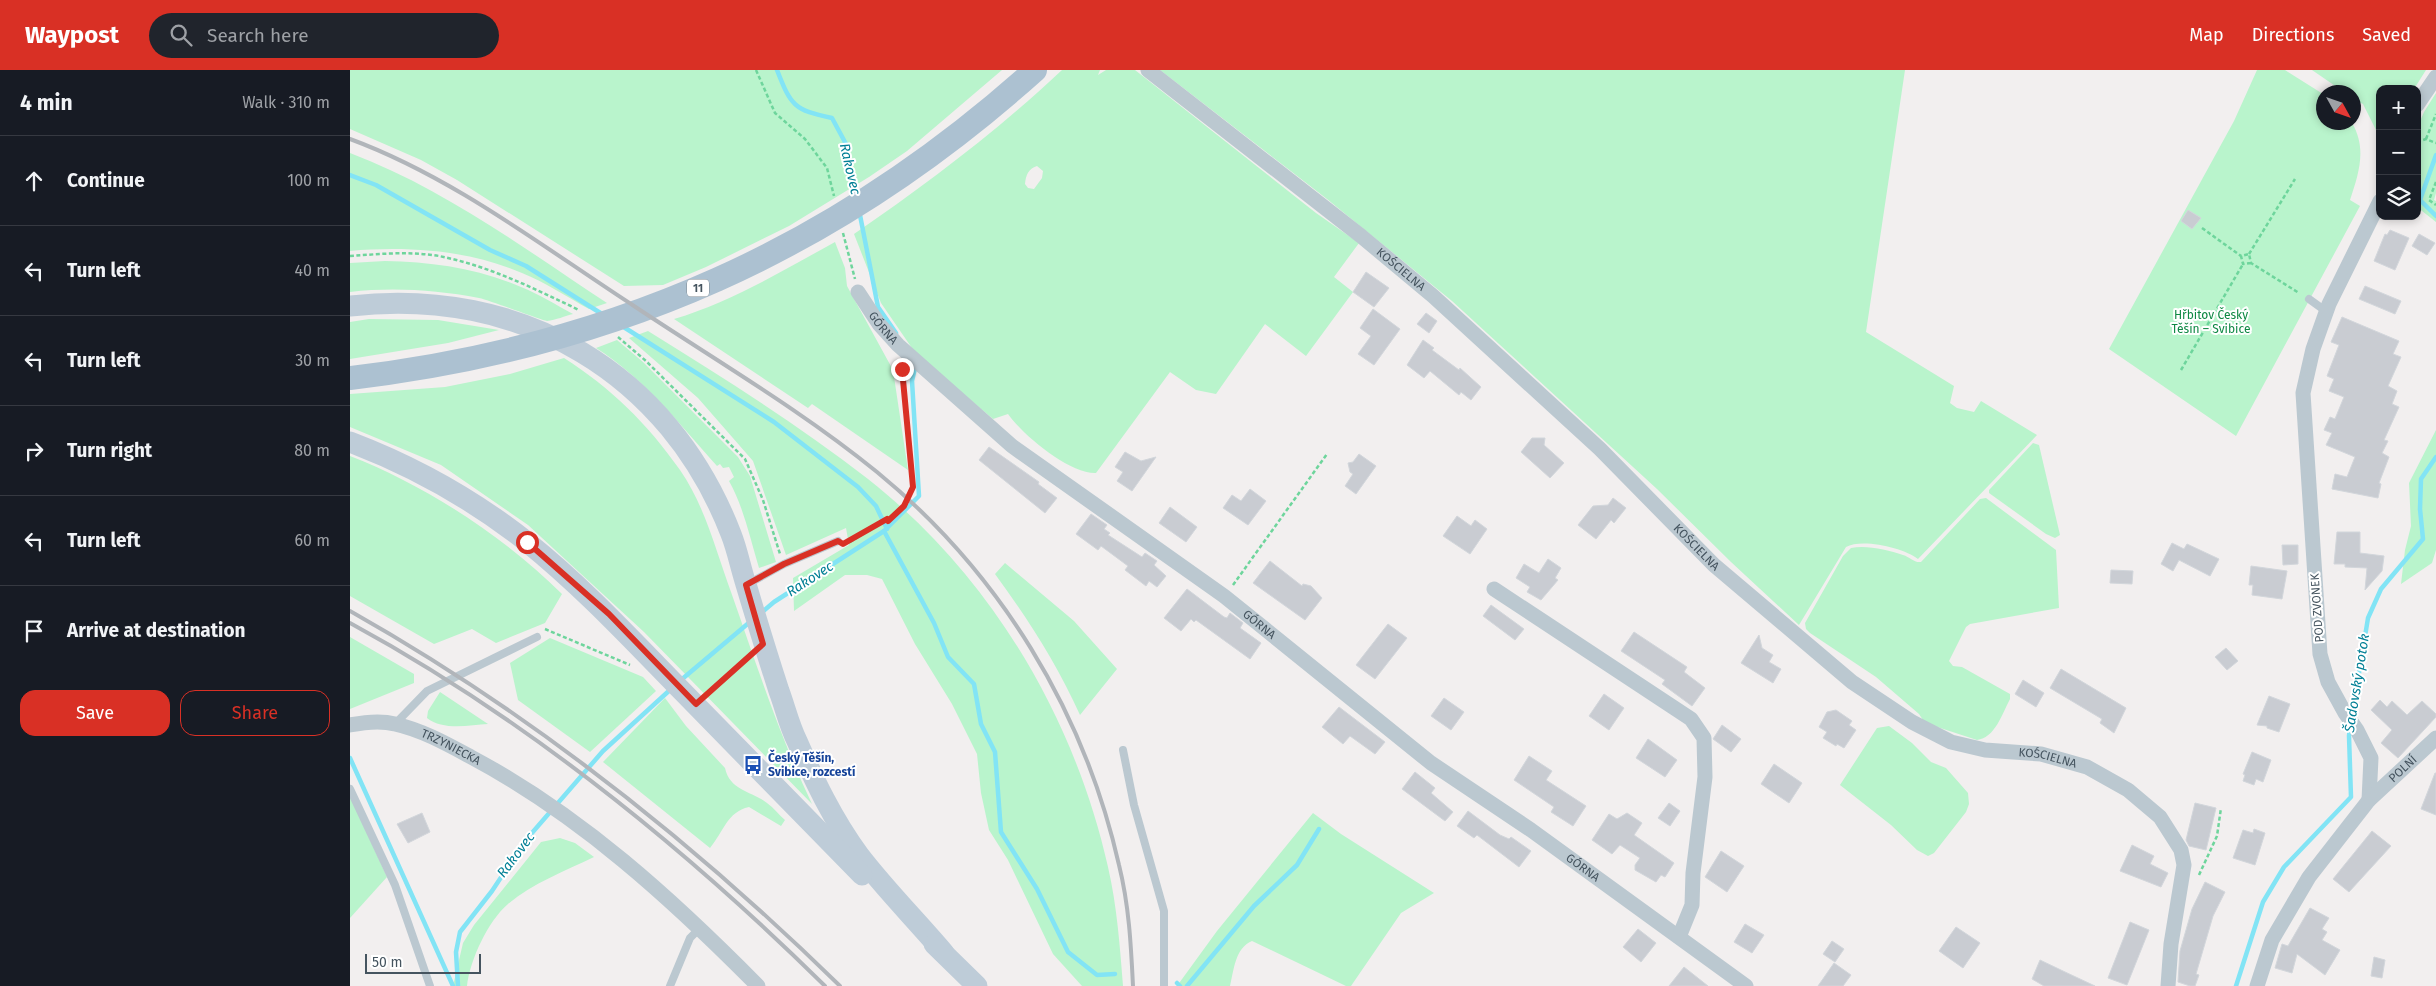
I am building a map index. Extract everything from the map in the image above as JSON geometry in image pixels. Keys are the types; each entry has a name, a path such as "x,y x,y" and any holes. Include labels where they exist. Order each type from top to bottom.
{"main road":[{"name":"11","path":"350,378 457,363 560,338 614,321 699,288 790,245 841,216 918,164 989,109 1035,70"},
{"path":"350,306 400,302 429,303 487,312 512,319 549,335 606,368 628,385 658,413 692,456 710,486 732,535 762,639 795,737 836,819 859,855 944,953"},
{"path":"350,442 380,454 437,482 491,516 527,542 609,614 890,904 977,986"}],"street":[{"name":"KOŚCIELNA","path":"1148,70 1361,236 1433,296 1600,449 1714,565 1852,682 1912,722 1951,742 1985,750 2041,754 2087,767 2128,790 2160,817 2181,850 2184,865 2171,944 2168,986"},
{"path":"2421,99 2436,77"},
{"name":"POD ZVONEK","path":"2370,800 2371,758 2357,730 2328,682 2320,654 2303,393 2313,349 2327,312 2376,209"},
{"name":"GÓRNA","path":"858,292 879,324 898,345 1012,446 1224,596 1431,763 1531,830 1746,986"},
{"path":"1494,589 1691,719 1704,738 1705,777 1693,873 1692,905 1679,938"},
{"name":"TRZYNIECKA","path":"350,725 373,721 395,724 436,738 499,772 543,799 563,814 646,879 700,928"},
{"name":"POLNÍ","path":"2370,800 2436,738"},
{"path":"2257,986 2272,940 2309,877 2370,800"},
{"path":"700,928 758,986"}],"lane":[{"path":"2309,299 2327,312"},
{"path":"749,593 784,564 838,541"},
{"path":"395,724 427,691 537,637"},
{"path":"1122,750 1134,805 1164,911 1164,986"},
{"path":"350,789 395,885 430,986"},
{"path":"670,986 690,938 700,928"}],"path":[{"path":"756,70 775,113 805,139 827,168 834,196"},
{"path":"2428,140 2436,114"},
{"path":"2421,141 2428,140 2436,143"},
{"path":"2251,263 2249,254 2295,179"},
{"path":"2436,182 2429,200 2436,205"},
{"path":"841,225 858,292"},
{"path":"2181,370 2243,264 2241,256 2202,228"},
{"path":"2241,256 2249,254"},
{"path":"2243,264 2251,263 2309,299"},
{"path":"838,541 843,544 850,542 887,519 888,521 904,506 913,487 902,369 909,369"},
{"path":"1224,596 1328,454"},
{"path":"537,637 546,629 632,665"},
{"path":"693,702 762,639"},
{"path":"2196,881 2217,836 2221,808"}],"green space":[{"path":"350,70 1002,70 907,151 869,177 789,226 706,267 663,285 624,286 457,180 421,160 350,129"},
{"path":"1062,70 1100,70 1098,75 1106,70 1135,70 1316,213 1359,243 1334,277 1353,292 1306,356 1265,324 1216,394 1196,390 1170,372 1096,473 1085,472 1073,467 1048,452 1024,432 1008,414 993,419 916,354 881,303 854,234 961,156","holes":["1037,166 1043,171 1042,178 1034,189 1028,188 1025,184 1030,171"]},
{"path":"1160,70 1905,70 1866,332 1954,386 1950,403 1957,408 1974,412 1981,401 2037,435 1918,559 1903,551 1883,545 1853,544 1846,547 1799,625 1731,562 1657,489 1452,301 1327,199"},
{"name":"Hřbitov Český Těšín – Svibice","path":"2257,70 2285,70 2316,90 2316,130 2356,130 2360,151 2359,170 2350,200 2360,206 2236,436 2109,349 2234,121"},
{"path":"2312,70 2426,70 2417,85 2376,85 2376,130 2361,103 2361,85 2334,85"},
{"path":"2436,93 2436,193 2434,200 2436,201 2436,222 2421,210 2421,119"},
{"path":"350,153 384,167 451,202 514,241 607,303 589,309 531,277 481,259 415,250 350,251"},
{"path":"835,242 845,268 847,286 893,370 908,470 812,404 808,408 674,319 737,295"},
{"path":"385,261 454,267 488,275 528,290 573,314 547,321 479,298 463,295 431,291 398,290 350,292 350,263"},
{"path":"369,319 438,320 499,330 448,343 350,359 350,322"},
{"path":"648,331 788,421 868,479 912,517 952,559 989,604 1021,652 1049,703 1073,756 1093,811 1114,897 1123,986 1082,986 1053,954 1008,860 989,830 981,793 977,754 952,704 915,644 882,579 867,575 845,575 794,611 793,578 849,545 846,528 786,555 753,461 698,398 629,338"},
{"path":"617,340 643,362 738,457 750,476 776,562 759,568 743,512 729,481 734,477 729,467 723,468 720,464 717,466 645,387 630,373 596,348"},
{"path":"564,358 613,394 641,422 667,453 689,484 709,529 778,725 812,804 644,632 528,525 441,465 350,427 350,394 445,387 510,374"},
{"path":"2436,430 2436,550 2432,563 2401,584 2405,550 2411,526 2409,483"},
{"path":"2033,443 2039,445 2060,535 2055,538 2046,534 1989,493 1989,490"},
{"path":"350,456 407,482 463,514 540,573 562,594 545,623 496,643 472,629 434,644 350,596"},
{"path":"1986,498 2056,550 2059,608 1970,624 1966,627 1949,661 1953,666 1962,667 2010,694 2010,699 1993,730 1989,735 1977,740 1925,723 1919,714 1876,677 1810,633 1806,629 1805,623 1843,556 1851,548 1864,547 1884,550 1905,556 1916,562 1921,562 1980,499"},
{"path":"1005,563 1074,621 1117,669 1080,715 1062,678 1041,642 995,574"},
{"path":"350,637 414,674 414,683 350,709"},
{"path":"550,638 643,677 656,691 590,752 518,700 510,663"},
{"path":"440,692 488,724 449,726 441,725 427,718 428,711"},
{"path":"665,698 686,726 725,768 732,781 742,790 767,803 785,820 781,826 749,807 736,813 726,823 710,848 603,762"},
{"path":"1889,726 1912,743 1931,762 1946,768 1968,793 1969,804 1966,812 1934,853 1928,856 1917,850 1891,825 1840,785 1877,728"},
{"path":"350,796 387,877 350,918"},
{"path":"1313,813 1341,834 1434,893 1401,913 1351,986 1346,986 1252,941 1246,944 1239,954 1230,986 1177,986 1217,931"},
{"path":"560,838 575,843 594,857 539,884 508,904 494,920 481,942 472,965 467,986 453,986 463,943 474,925 541,842"}],"building":[{"path":"2188,210 2201,218 2192,229 2181,221"},
{"path":"2390,230 2409,238 2395,270 2374,261 2385,234 2387,235"},
{"path":"2419,234 2435,243 2427,255 2412,246"},
{"path":"1366,272 1389,288 1374,307 1353,292"},
{"path":"2365,286 2401,301 2395,314 2359,299"},
{"path":"1373,309 1400,329 1374,365 1358,354 1371,336 1360,328"},
{"path":"1426,313 1437,321 1429,333 1417,324"},
{"path":"2342,317 2399,341 2393,354 2401,357 2388,386 2397,391 2392,404 2399,407 2384,440 2388,441 2382,453 2389,457 2379,483 2381,484 2378,498 2332,489 2335,474 2347,477 2355,457 2326,445 2332,433 2324,430 2330,417 2335,419 2344,397 2329,391 2334,379 2327,376 2339,345 2331,342"},
{"path":"1423,340 1434,348 1432,350 1459,370 1460,368 1481,387 1471,400 1461,392 1459,395 1430,371 1424,378 1407,365"},
{"path":"1532,438 1545,438 1544,445 1564,463 1550,478 1521,452"},
{"path":"989,447 1039,482 1038,484 1057,498 1045,513 979,460"},
{"path":"1125,452 1141,461 1156,457 1132,491 1117,481 1123,472 1115,467"},
{"path":"1359,454 1376,466 1356,494 1345,486 1353,474 1350,472 1348,463 1353,462"},
{"path":"1250,489 1266,501 1248,525 1223,508 1232,495 1241,501"},
{"path":"1613,498 1626,508 1614,523 1611,520 1596,539 1578,525 1593,506 1608,505"},
{"path":"1170,507 1197,527 1186,542 1159,523"},
{"path":"1091,514 1107,525 1104,529 1110,533 1108,535 1142,557 1145,553 1157,561 1154,565 1166,576 1157,587 1149,581 1146,586 1125,570 1128,566 1101,546 1098,550 1076,534"},
{"path":"1457,516 1471,526 1475,520 1487,529 1470,554 1443,536"},
{"path":"2337,532 2360,532 2360,553 2384,556 2382,571 2365,590 2367,568 2345,567 2345,564 2334,564"},
{"path":"2172,543 2184,549 2187,544 2219,559 2210,576 2179,560 2173,571 2161,564"},
{"path":"2282,545 2298,545 2298,564 2283,565"},
{"path":"1548,559 1561,568 1555,578 1558,580 1541,600 1527,592 1530,587 1516,578 1524,564 1539,573"},
{"path":"1270,561 1302,586 1303,584 1311,586 1322,598 1305,620 1253,583"},
{"path":"2251,566 2287,571 2282,599 2252,595 2253,585 2249,585"},
{"path":"2111,570 2133,571 2132,584 2110,583"},
{"path":"1187,589 1224,617 1227,618 1230,613 1243,623 1240,628 1261,643 1250,659 1196,620 1194,622 1191,619 1181,631 1164,618"},
{"path":"1491,605 1524,629 1515,640 1483,616"},
{"path":"1388,624 1407,638 1375,679 1356,665"},
{"path":"1634,632 1687,667 1684,672 1705,688 1692,706 1662,684 1665,680 1621,651"},
{"path":"1759,635 1762,648 1773,655 1769,662 1781,669 1773,683 1741,663"},
{"path":"2226,648 2238,661 2227,670 2215,657"},
{"path":"2061,669 2126,708 2114,733 2100,723 2102,719 2050,688"},
{"path":"2023,680 2044,693 2036,707 2015,694"},
{"path":"1604,694 1624,708 1609,730 1589,716"},
{"path":"2269,696 2290,704 2279,732 2267,728 2267,726 2257,725"},
{"path":"1444,698 1464,712 1451,730 1431,716"},
{"path":"2380,700 2387,707 2392,701 2407,715 2422,701 2436,714 2436,717 2398,758 2381,743 2392,730 2371,710"},
{"path":"1339,707 1385,742 1375,754 1350,736 1343,744 1322,727"},
{"path":"1836,710 1852,721 1849,725 1856,730 1844,748 1837,744 1836,746 1823,738 1827,732 1819,727 1827,712"},
{"path":"1722,725 1741,739 1731,752 1713,739"},
{"path":"1648,739 1677,760 1665,777 1636,758"},
{"path":"2252,752 2271,760 2263,782 2256,779 2254,785 2243,781 2245,775 2243,774"},
{"path":"1529,756 1552,771 1546,780 1586,806 1573,826 1551,812 1554,807 1514,780"},
{"path":"1774,764 1802,783 1789,803 1761,784"},
{"path":"1415,772 1435,788 1431,793 1453,812 1445,821 1402,789"},
{"path":"2436,773 2436,815 2421,809"},
{"path":"1669,803 1680,811 1670,826 1658,818"},
{"path":"2195,803 2216,808 2206,850 2189,846 2186,840"},
{"path":"1468,811 1500,835 1509,839 1511,837 1531,851 1519,867 1477,835 1474,838 1457,826"},
{"path":"422,813 430,832 408,843 397,824"},
{"path":"1627,813 1642,823 1634,835 1674,863 1665,877 1661,875 1656,882 1635,870 1635,865 1640,858 1620,845 1612,854 1592,840 1609,814 1617,819"},
{"path":"2254,829 2265,833 2255,865 2233,858 2243,830 2253,833"},
{"path":"2372,831 2391,846 2349,892 2333,879"},
{"path":"2132,845 2154,856 2150,864 2168,873 2161,887 2120,871"},
{"path":"1721,851 1744,866 1727,892 1705,877"},
{"path":"2205,882 2225,892 2213,916 2196,974 2199,975 2195,986 2190,986 2178,982 2180,951 2192,909"},
{"path":"2310,908 2329,918 2322,929 2327,932 2322,940 2340,950 2325,975 2297,954 2292,973 2275,968 2282,944 2288,946"},
{"path":"2130,922 2149,930 2127,985 2108,978"},
{"path":"1745,924 1764,935 1752,953 1734,942"},
{"path":"1956,927 1980,943 1963,968 1939,951"},
{"path":"1638,929 1656,943 1641,962 1623,947"},
{"path":"1832,941 1844,949 1835,962 1823,954"},
{"path":"2374,957 2385,960 2382,978 2371,976"},
{"path":"2040,960 2095,986 2044,986 2032,979"},
{"path":"1834,963 1851,975 1843,986 1818,986"},
{"path":"1684,967 1708,986 1669,986"}],"waterway":[{"name":"Rakovec","path":"777,70 786,92 796,104 809,112 832,118 846,144 856,195"},
{"name":"Šadovský potok","path":"2436,155 2420,200 2436,216"},
{"path":"350,175 376,185 490,250 526,266 602,314"},
{"name":"Rakovec","path":"859,210 878,307 896,333"},
{"path":"622,326 774,422 858,487 876,506 887,529"},
{"name":"Rakovec","path":"761,613 774,602 884,531 919,496 912,381 916,364"},
{"name":"Šadovský potok","path":"2352,716 2368,618 2381,589 2423,539 2420,509 2421,479 2436,457"},
{"path":"884,531 934,623 948,657 974,684 981,724 995,752 1001,832 1037,889 1068,952 1097,975 1115,974"},
{"name":"Rakovec","path":"681,680 751,621"},
{"name":"Rakovec","path":"458,986 456,952 460,932 492,891 525,841 603,751 671,689"},
{"name":"Šadovský potok","path":"2236,986 2263,902 2284,867 2351,797 2350,726"},
{"path":"350,758 453,986"},
{"path":"1187,986 1254,906 1297,865 1319,829"},
{"path":"1177,983 1180,986"}],"railway":[{"path":"350,139 388,155 461,193 788,406 877,472 921,511 961,554 998,599 1031,648 1059,699 1084,752 1104,808 1119,865 1129,925 1133,986"},
{"path":"350,611 417,650 482,692 546,736 607,782 726,881 784,932 840,986"},
{"path":"350,623 415,660 478,700 600,788 715,884 825,986"}],"place":[{"name":"Český Těšín, Svibice, rozcestí","path":"753,765"}],"route":[{"path":"527,542 609,614 696,704 763,644 746,585 784,564 838,541 843,544 850,542 887,519 888,521 904,506 913,487 902,369"}]}
